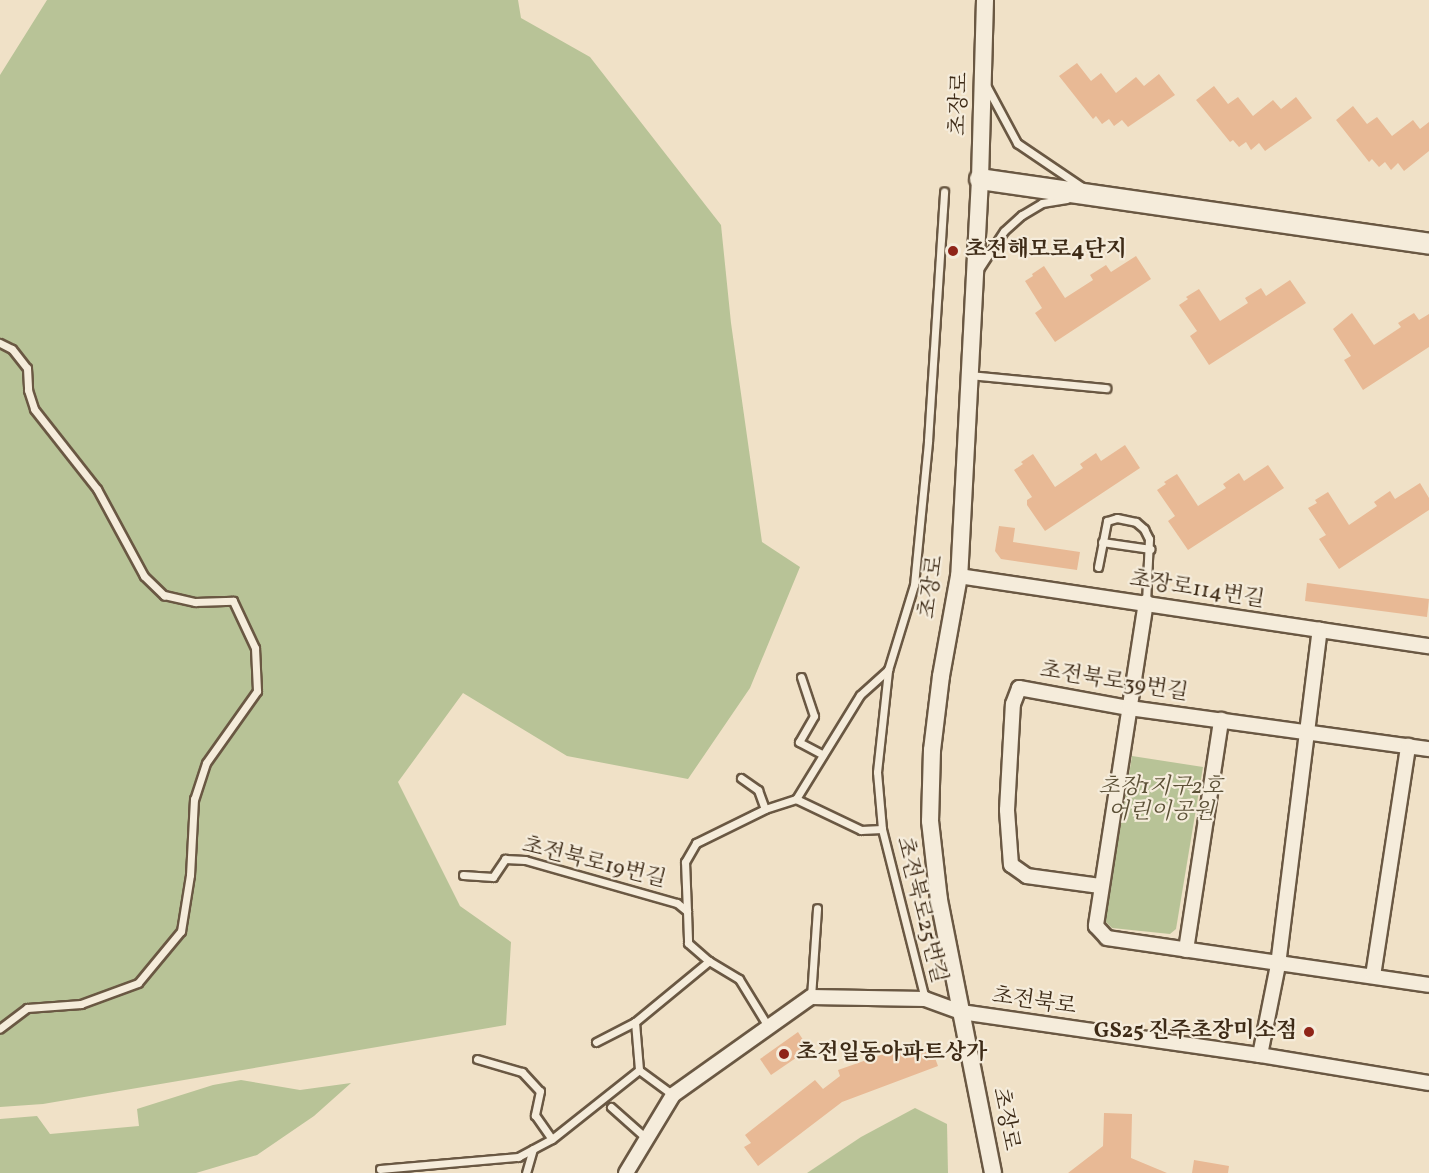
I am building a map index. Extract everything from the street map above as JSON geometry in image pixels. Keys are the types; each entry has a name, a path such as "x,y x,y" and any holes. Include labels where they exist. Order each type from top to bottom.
{"main road":[{"path":"980,179 1429,244"}],"street":[{"name":"초장로","path":"985,0 976,274 959,576 941,676 932,750 930,821 939,900 993,1173"},
{"name":"초장로114번길","path":"959,576 1429,646"},
{"path":"1146,603 1100,886 1096,926 1107,938 1278,965 1429,985"},
{"path":"1260,1056 1278,965 1305,732 1320,630"},
{"name":"초전북로39번길","path":"1100,886 1027,876 1011,865 1007,810 1013,704 1019,688 1129,708 1429,749"},
{"path":"1186,950 1221,720"},
{"path":"1373,976 1408,746"},
{"path":"626,1173 673,1095 811,997"},
{"name":"초전북로","path":"811,997 925,999 961,1012 1429,1083"}],"lane":[{"path":"984,81 1017,143 1094,195"},
{"name":"초전북로25번길","path":"925,999 882,829 877,772 888,670 914,585 928,441 944,192"},
{"path":"976,274 1005,231 1022,215 1042,203 1094,195"},
{"path":"0,343 12,349 27,368 28,390 34,409 97,489 144,576 164,595 195,602 233,601 255,648 257,691 206,764 194,799 190,875 181,931 138,983 81,1004 27,1008 0,1028"},
{"path":"970,375 1106,388"},
{"path":"1098,567 1107,521 1118,518 1136,522 1144,528 1150,549 1146,603"},
{"path":"1102,542 1150,549"},
{"path":"741,777 758,790 765,809 796,799 860,695 888,670"},
{"path":"801,677 814,716 799,742 823,755"},
{"name":"초전북로25번길","path":"796,799 861,830 882,829"},
{"name":"초전북로19번길","path":"765,809 696,843 685,862 688,943 709,961 739,979 769,1028"},
{"name":"초전북로19번길","path":"463,875 493,877 505,859 525,860 677,903 687,911"},
{"path":"811,997 817,908"},
{"path":"596,1042 634,1022 709,961"},
{"path":"634,1022 639,1070 673,1095"},
{"path":"477,1059 522,1072 540,1090 536,1115 552,1139"},
{"path":"380,1169 518,1157 552,1139 639,1070"},
{"path":"611,1107 647,1139"},
{"path":"526,1173 533,1149"}],"green space":[{"path":"47,0 518,0 521,18 590,57 721,225 731,323 762,542 800,567 750,688 688,779 567,756 463,693 398,782 460,906 511,942 506,1025 43,1104 0,1107 0,75"},
{"name":"초장1지구2호 어린이공원","path":"1132,756 1203,767 1176,929 1170,934 1112,928 1105,921"},
{"path":"241,1080 300,1090 351,1083 314,1116 257,1155 196,1173 0,1173 0,1119 37,1116 50,1134 139,1126 137,1109 213,1085"},
{"path":"915,1108 947,1124 948,1173 807,1173 861,1137"}],"building":[{"path":"1077,63 1091,81 1101,73 1116,93 1136,77 1144,86 1159,74 1175,95 1128,127 1122,120 1114,126 1109,119 1102,124 1096,116 1093,119 1059,76"},
{"path":"1214,86 1228,104 1238,97 1253,116 1273,100 1281,109 1296,97 1312,118 1265,151 1259,143 1251,150 1246,142 1239,147 1233,140 1230,142 1196,100"},
{"path":"1353,106 1367,124 1377,117 1392,136 1413,120 1420,129 1429,122 1429,151 1404,171 1398,163 1391,170 1385,162 1379,167 1372,159 1369,162 1336,120"},
{"path":"1136,256 1151,279 1055,342 1035,313 1042,308 1025,281 1044,266 1065,298 1093,280 1090,275 1106,265 1111,272"},
{"path":"1290,280 1306,303 1209,365 1190,336 1197,331 1179,305 1188,299 1186,297 1199,289 1220,321 1248,303 1245,298 1261,288 1266,296"},
{"path":"1352,313 1374,345 1401,327 1398,323 1414,313 1419,320 1429,314 1429,347 1363,390 1344,360 1351,356 1333,329"},
{"path":"1125,445 1140,468 1045,531 1027,505 1027,500 1032,497 1014,470 1023,464 1021,462 1033,454 1055,487 1083,468 1080,464 1096,453 1101,461"},
{"path":"1268,465 1284,488 1188,550 1168,521 1175,516 1157,490 1166,484 1164,482 1177,474 1198,506 1226,488 1223,484 1239,473 1244,481"},
{"path":"1420,483 1429,498 1429,510 1339,569 1319,539 1326,535 1308,508 1317,503 1315,500 1328,492 1349,525 1377,506 1374,502 1390,491 1395,499"},
{"path":"999,526 1015,528 1013,542 1080,552 1077,570 1001,559 995,551"},
{"path":"1307,583 1429,599 1427,617 1305,601"},
{"name":"초전일동아파트상가","path":"798,1032 809,1049 771,1075 760,1059"},
{"path":"918,1042 923,1053 932,1050 938,1066 842,1102 758,1166 744,1147 751,1143 745,1135 815,1080 823,1089 840,1076 838,1070"},
{"path":"1104,1113 1132,1114 1131,1158 1167,1173 1068,1173 1103,1146"},
{"path":"1194,1160 1229,1166 1228,1173 1192,1173"}],"place":[{"name":"초전해모로4단지","path":"953,251"},
{"name":"GS25 진주초장미소점","path":"1309,1032"},
{"name":"초전일동아파트상가","path":"784,1054"}]}
